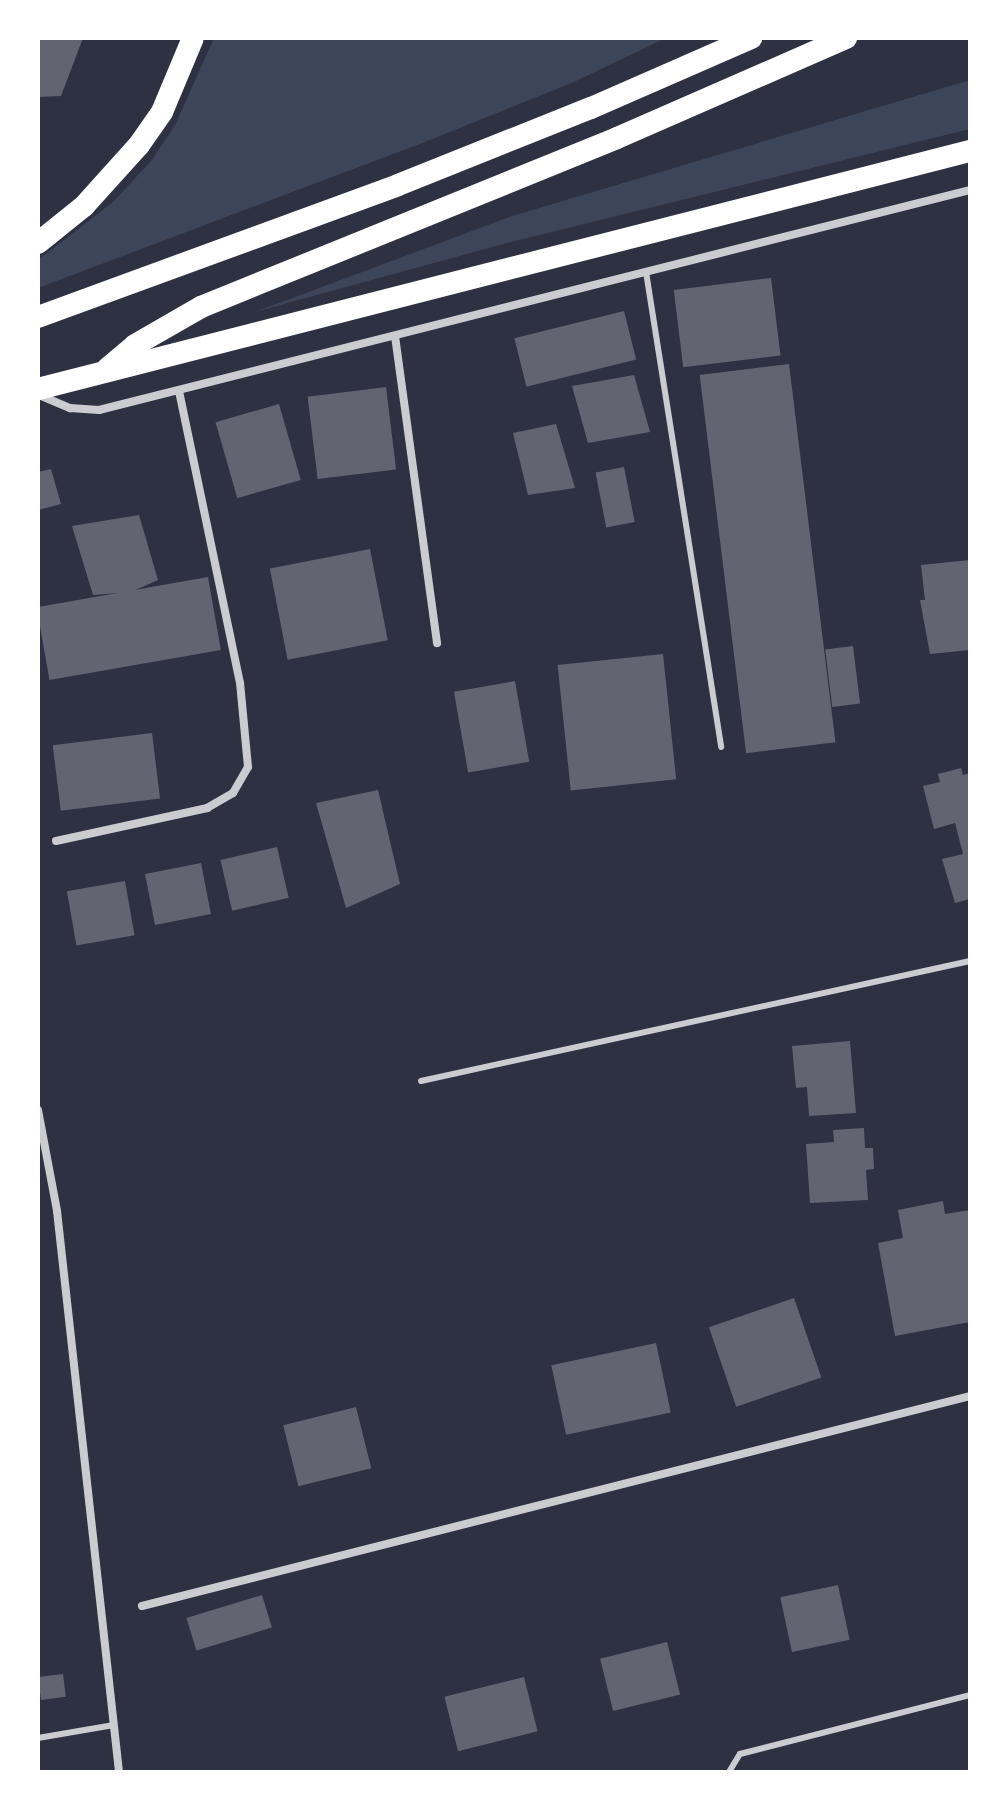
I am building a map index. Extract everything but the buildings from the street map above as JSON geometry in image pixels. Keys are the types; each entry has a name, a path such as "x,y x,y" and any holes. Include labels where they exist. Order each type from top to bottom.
{"highway":[{"path":"38,243 84,206 139,145 168,100 193,38"},
{"path":"38,317 398,185 591,108 751,38"},
{"path":"104,372 135,345 201,307 559,163 846,38"},
{"path":"38,392 104,372 970,151"}],"street":[{"path":"38,392 70,408 99,410 970,190"},
{"path":"395,336 437,643"},
{"path":"56,841 207,808 233,793 248,767 240,683 179,390"},
{"path":"38,1110 57,1211 119,1772"},
{"path":"142,1606 970,1396"}],"lane":[{"path":"646,272 721,747"},
{"path":"421,1081 970,961"},
{"path":"729,1772 740,1754 970,1695"},
{"path":"38,1738 114,1725"}],"shaded area":[{"path":"214,38 666,38 574,82 425,142 38,288 38,260 113,202 151,161 175,125"},
{"path":"970,80 970,129 507,243 255,312 512,216"}]}
